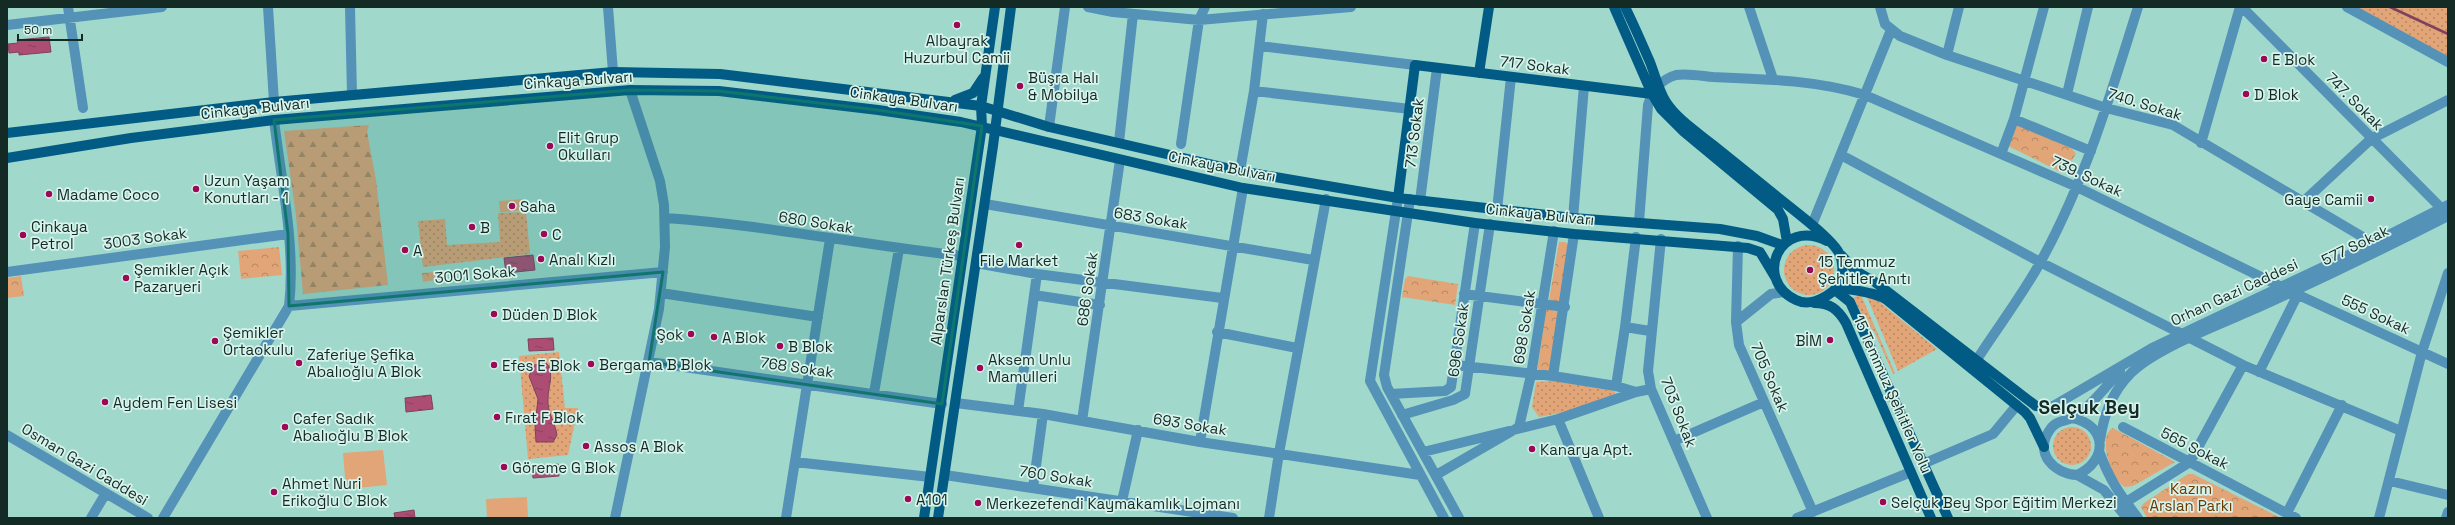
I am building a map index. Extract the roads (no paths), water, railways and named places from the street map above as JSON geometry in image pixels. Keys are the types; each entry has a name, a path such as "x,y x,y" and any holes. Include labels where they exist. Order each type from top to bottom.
{"main road":[{"name":"Alparslan Türkeş Bulvarı","path":"924,518 982,126 981,106 995,7"},
{"name":"Alparslan Türkeş Bulvarı","path":"938,518 985,204 1011,7"},
{"path":"1479,73 1489,7"},
{"path":"1614,7 1652,94 1666,115 1684,132 1778,210 1783,219 1784,244"},
{"path":"1625,7 1666,102 1678,115 1812,226 1856,271 1875,282 2036,406"},
{"name":"717 Sokak","path":"1415,65 1652,94"},
{"name":"713 Sokak","path":"1398,198 1415,65"},
{"name":"Cinkaya Bulvarı","path":"7,133 274,102 613,72 720,74 981,106 1049,127 1240,171 1398,198 1573,218 1720,229 1757,236 1784,244"},
{"path":"946,101 968,97 977,89 986,73"},
{"name":"Cinkaya Bulvarı","path":"7,158 130,138 274,120 630,90 735,93 878,110 982,126 1243,188 1475,222 1574,234 1636,237 1738,246 1760,252 1775,277"},
{"path":"1827,241 1806,234 1793,237 1784,244 1776,257 1775,277 1784,292 1797,301 1810,302 1823,299 1836,288 1842,266 1839,253"},
{"path":"1836,288 1871,292 1887,300 2017,405 2030,418 2044,447"},
{"name":"15 Temmuz Şehitler Yolu","path":"1836,288 1850,302 1925,464 1948,518"},
{"name":"15 Temmuz Şehitler Yolu","path":"1810,302 1830,305 1841,314 1846,322 1931,518"}],"street":[{"path":"68,7 83,108"},
{"path":"7,25 162,7"},
{"path":"268,7 274,102"},
{"path":"350,7 352,95"},
{"path":"608,7 613,72"},
{"path":"1049,127 1065,7"},
{"path":"1088,7 1133,14 1199,20 1264,14 1288,9 1351,7"},
{"path":"1181,144 1199,20 1205,7"},
{"path":"1749,7 1773,79"},
{"path":"1812,226 1891,30 1885,24 1880,7"},
{"path":"1947,55 1959,7"},
{"path":"2001,154 2014,119 2044,7"},
{"path":"2067,94 2088,7"},
{"path":"1976,361 2040,262 2077,187 2106,108 2138,7"},
{"path":"2201,143 2241,7"},
{"name":"747. Sokak","path":"2241,7 2371,139 2446,211"},
{"path":"2348,7 2448,62"},
{"path":"1119,142 1133,14"},
{"path":"1240,171 1254,91 1264,14"},
{"name":"740. Sokak","path":"1891,30 1900,36 1947,55 2106,108 2173,125 2201,143 2373,243"},
{"path":"1260,46 1415,65"},
{"name":"713 Sokak","path":"1420,201 1437,68"},
{"name":"739. Sokak","path":"1659,85 1676,75 1773,79 1840,88 1865,96 2077,187 2295,293"},
{"path":"1497,210 1511,77"},
{"path":"1639,222 1648,105 1652,94 1659,85"},
{"path":"1573,218 1584,86"},
{"path":"615,518 649,362 661,293 665,218 660,182 630,90"},
{"path":"1254,91 1410,109"},
{"path":"2303,202 2371,139 2448,100"},
{"path":"2014,119 2091,151"},
{"path":"163,518 289,306 291,289 288,234 274,120"},
{"path":"1841,155 2040,262 2243,365 2401,431"},
{"name":"686 Sokak","path":"1082,421 1104,282 1120,160"},
{"path":"1200,442 1222,298 1243,188"},
{"path":"1398,198 1370,380 1444,518"},
{"path":"1269,518 1297,348 1326,199"},
{"path":"1410,199 1385,366 1385,381 1402,415 1460,518"},
{"name":"683 Sokak","path":"985,204 1111,227 1313,260"},
{"name":"Orhan Gazi Caddesi","path":"2036,406 2048,408 2055,405 2152,348 2186,336 2281,286 2446,211"},
{"name":"577 Sokak","path":"2099,445 2104,418 2118,387 2136,368 2186,336 2295,293 2446,211"},
{"name":"680 Sokak","path":"665,218 717,222 899,249 962,256"},
{"name":"696 Sokak","path":"1391,394 1449,389 1454,365 1475,222"},
{"name":"696 Sokak","path":"1402,415 1463,396 1470,367 1490,224"},
{"name":"698 Sokak","path":"1519,427 1532,375 1554,231"},
{"name":"3003 Sokak","path":"7,272 288,234"},
{"path":"1553,376 1565,307 1574,234"},
{"path":"1616,386 1636,237"},
{"path":"786,518 830,239"},
{"name":"703 Sokak","path":"1661,239 1650,331 1648,371 1652,389 1707,518"},
{"name":"705 Sokak","path":"1738,246 1736,322 1739,345 1812,512"},
{"path":"874,393 899,249"},
{"path":"976,262 1037,274 1222,298"},
{"name":"3001 Sokak","path":"289,306 663,272"},
{"path":"2380,518 2422,352 2443,308 2448,273"},
{"path":"1018,411 1037,274"},
{"path":"1736,322 1771,294 1784,292"},
{"path":"661,293 818,317"},
{"path":"2259,372 2295,293"},
{"name":"555 Sokak","path":"2295,293 2448,364"},
{"path":"1464,294 1565,307"},
{"path":"1034,295 1100,305"},
{"path":"1625,327 1650,331"},
{"path":"1217,332 1297,348"},
{"name":"768 Sokak","path":"649,362 807,383 942,404"},
{"path":"2127,518 2104,490 2077,475 2061,472 2054,467 2048,460 2044,447 2048,432 2093,402 2130,362"},
{"path":"1454,365 1532,375 1553,376 1616,386 1636,392"},
{"path":"2126,502 2190,462 2243,365"},
{"path":"1424,452 1519,427 1558,419 1636,392 1652,389"},
{"path":"1674,441 1764,402"},
{"name":"693 Sokak","path":"956,403 1043,414 1200,442 1420,475"},
{"path":"1925,464 1993,434 2017,405"},
{"path":"2036,406 2068,419 2090,425 2099,445 2108,476 2138,518"},
{"path":"2287,513 2342,406"},
{"path":"1033,488 1043,414"},
{"path":"1558,419 1599,518"},
{"path":"1436,475 1519,427"},
{"name":"565 Sokak","path":"2123,428 2296,518"},
{"path":"1122,501 1138,430"},
{"name":"Osman Gazi Caddesi","path":"7,435 148,518"},
{"path":"2077,475 2094,465 2098,457 2099,445"},
{"path":"795,462 930,477"},
{"path":"1796,518 1911,472"},
{"name":"760 Sokak","path":"945,475 1233,518"},
{"path":"2390,481 2448,495"},
{"path":"91,518 106,493"},
{"path":"2446,518 2448,512"}],"water":[{"path":"49,37 51,52 19,55 19,52 9,53 8,44 18,43 17,40"},
{"path":"533,255 535,270 506,273 504,258"},
{"path":"553,338 554,350 529,351 528,339"},
{"path":"546,363 551,373 548,404 557,435 553,442 536,442 535,425 538,399 529,376 534,365"},
{"path":"431,395 433,409 406,412 405,398"},
{"path":"558,464 559,476 533,478 532,466"},
{"path":"414,510 415,518 395,518 394,513"}],"waterway":[{"path":"2390,7 2448,34"}],"place":[{"name":"Albayrak Huzurbul Camii","path":"957,25"},
{"name":"E Blok","path":"2264,59"},
{"name":"Büşra Halı & Mobilya","path":"1020,86"},
{"name":"D Blok","path":"2246,94"},
{"name":"Elit Grup Okulları","path":"550,146"},
{"name":"Uzun Yaşam Konutları - 1","path":"196,189"},
{"name":"Madame Coco","path":"49,194"},
{"name":"Gaye Camii","path":"2371,199"},
{"name":"Saha","path":"512,206"},
{"name":"B","path":"472,227"},
{"name":"C","path":"544,234"},
{"name":"Cinkaya Petrol","path":"23,235"},
{"name":"File Market","path":"1019,245"},
{"name":"A","path":"405,250"},
{"name":"Analı Kızlı","path":"541,259"},
{"name":"15 Temmuz Şehitler Anıtı","path":"1810,270"},
{"name":"Şemikler Açık Pazaryeri","path":"126,278"},
{"name":"Düden D Blok","path":"494,314"},
{"name":"Şok","path":"691,334"},
{"name":"A Blok","path":"714,337"},
{"name":"BİM","path":"1830,340"},
{"name":"Şemikler Ortaokulu","path":"215,341"},
{"name":"B Blok","path":"780,346"},
{"name":"Zaferiye Şefika Abalıoğlu A Blok","path":"299,363"},
{"name":"Bergama B Blok","path":"591,364"},
{"name":"Efes E Blok","path":"494,365"},
{"name":"Aksem Unlu Mamulleri","path":"980,368"},
{"name":"Aydem Fen Lisesi","path":"105,402"},
{"name":"Fırat F Blok","path":"497,417"},
{"name":"Cafer Sadık Abalıoğlu B Blok","path":"285,427"},
{"name":"Assos A Blok","path":"586,446"},
{"name":"Kanarya Apt.","path":"1532,449"},
{"name":"Göreme G Blok","path":"504,467"},
{"name":"Ahmet Nuri Erikoğlu C Blok","path":"274,492"},
{"name":"A101","path":"908,499"},
{"name":"Selçuk Bey Spor Eğitim Merkezi","path":"1883,502"},
{"name":"Merkezefendi Kaymakamlık Lojmanı","path":"978,503"}],"district":[{"name":"Selçuk Bey","path":"2089,407"}],"park label":[{"name":"Kazım Arslan Parkı","path":"2191,496"}]}
